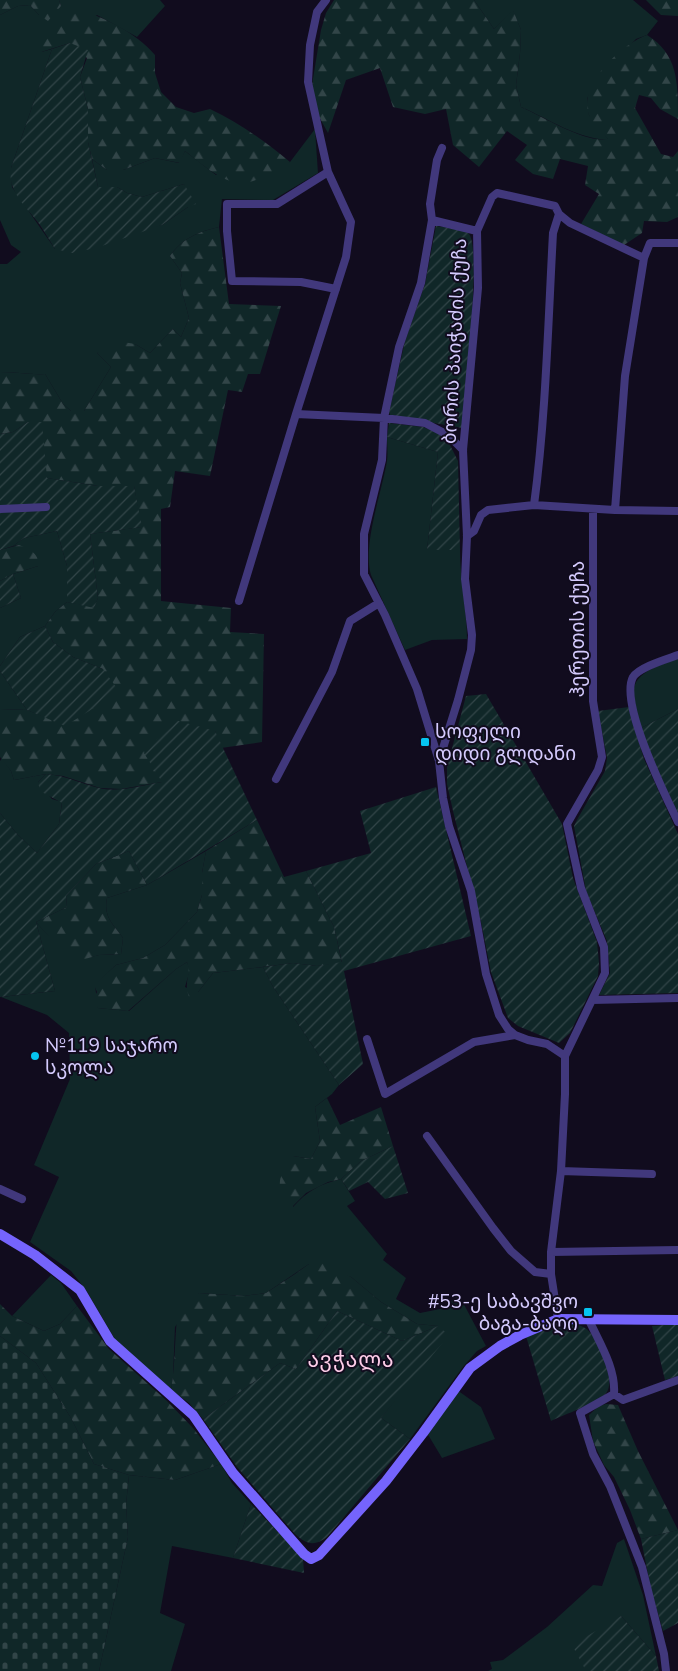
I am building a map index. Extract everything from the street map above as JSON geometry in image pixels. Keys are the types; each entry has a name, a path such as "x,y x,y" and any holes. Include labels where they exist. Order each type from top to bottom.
{"street":[{"path":"239,601 346,257 351,222 328,172 308,82 310,45 317,12 326,0"},
{"path":"442,148 437,160 430,204 432,220 421,283 399,347 384,418 382,460 364,534 364,574 417,689 439,761 443,798 449,826 475,908 479,945 486,974 502,1022 515,1034 528,1040 547,1044 565,1056 561,1171 550,1274 558,1319"},
{"path":"328,172 276,204 227,204 227,231 232,281 301,282 336,289"},
{"name":"ბორის პაიჭაძის ქუჩა","path":"439,761 449,732 471,650 472,635 465,579 467,536 463,450 478,288 477,231 492,197 497,193 556,206 559,214 570,223 644,258"},
{"path":"534,505 543,407 552,233 559,214"},
{"path":"432,220 477,231"},
{"path":"615,510 625,376 644,258 650,243 678,243"},
{"path":"296,414 384,418 425,423 448,435 463,450"},
{"path":"467,536 474,531 484,512 488,510 534,505 615,510 678,511"},
{"path":"0,509 46,507"},
{"name":"ჰერეთის ქუჩა","path":"565,1056 605,973 604,947 580,888 566,824 598,770 602,757 593,701 593,509"},
{"path":"276,779 332,672 350,621 379,603"},
{"path":"678,655 641,670 634,676 630,688 639,735 678,822"},
{"path":"592,1000 678,998"},
{"path":"367,1039 385,1094 474,1042 515,1034"},
{"path":"426,1136 511,1251 535,1272 550,1274"},
{"path":"561,1171 652,1174"},
{"path":"0,1189 22,1199"},
{"path":"0,1234 36,1255 80,1290 110,1341 193,1415 233,1473 304,1554 311,1559 319,1555 386,1481 470,1368 500,1346 520,1335 558,1319 677,1317"},
{"path":"551,1252 678,1250"},
{"path":"588,1318 611,1367 615,1385 614,1394"},
{"path":"614,1394 623,1400 678,1380"},
{"path":"614,1394 580,1413 593,1454 610,1486 642,1567 664,1654 666,1671"}],"green space":[{"path":"0,0 59,0 61,6 48,21 30,5 18,6 0,15"},
{"path":"59,0 160,0 165,6 137,37 97,15 41,52 52,49 11,168 12,187 55,249 162,225 188,207 184,184 142,197 127,193 117,187 98,187 92,159 107,170 123,170 155,158 179,163 185,151 216,175 290,162 315,129 318,173 273,200 222,199 219,227 204,231 186,240 170,256 182,273 180,283 189,318 181,337 173,329 150,353 135,344 97,353 111,367 84,411 71,411 63,404 45,374 0,372 0,264 7,264 21,252 11,245 0,220 0,15 18,6 30,5 39,15 61,6"},
{"path":"334,0 474,0 494,29 513,10 521,30 516,85 521,107 576,133 598,139 608,139 590,118 587,103 589,91 595,79 614,56 647,35 665,51 674,70 678,93 678,119 660,109 651,98 639,95 635,108 661,154 673,157 678,151 678,217 667,222 644,221 642,233 624,245 581,224 599,194 585,185 588,166 560,159 553,179 533,174 515,160 527,145 507,131 479,167 453,145 446,109 425,114 393,107 380,68 346,80 328,133 317,113 312,85 321,30 326,13"},
{"path":"474,0 633,0 658,21 647,35 636,39 594,83 587,99 589,115 609,140 597,139 574,132 521,107 516,85 521,30 513,11 494,29"},
{"path":"646,0 678,0 678,16 661,15"},
{"path":"79,9 100,17 130,33 155,55 155,73 161,92 176,107 194,113 210,109 252,133 290,162 265,176 245,183 231,181 217,175 185,151 180,163 155,158 123,170 107,170 92,159 88,142 88,109 80,77 87,58 70,43 41,52 39,39 67,12"},
{"path":"70,43 88,50 80,77 88,109 88,142 98,187 117,187 127,193 142,197 184,184 196,204 188,207 162,225 96,248 72,253 55,249 40,225 19,199 11,177 11,168 52,49"},
{"path":"436,226 466,232 469,234 473,246 473,295 462,428 390,415 389,412 405,341 425,284"},
{"path":"219,227 229,304 281,306 260,374 248,374 242,392 228,390 210,476 175,471 170,507 161,509 161,601 231,608 230,632 264,634 262,742 221,748 215,731 162,782 121,789 100,788 63,776 46,774 14,780 11,771 0,757 0,709 27,710 45,717 103,669 73,657 53,642 45,626 55,612 67,602 94,607 98,598 90,534 141,527 134,486 98,486 47,478 28,422 13,432 0,434 0,372 45,374 63,404 71,411 84,411 111,367 97,353 117,341 135,344 150,353 173,329 181,337 189,318 180,283 182,273 170,256 186,240 204,231"},
{"path":"28,422 42,422 47,478 98,486 134,486 142,527 90,534 98,598 94,608 67,602 67,566 57,531 24,538 13,546 0,550 0,434 13,432"},
{"path":"389,423 423,427 438,433 449,443 458,461 460,550 427,550 438,452 387,437"},
{"path":"387,437 438,452 427,550 460,550 467,639 432,640 405,650 371,575 369,549 387,461"},
{"path":"57,531 67,566 67,602 55,612 45,626 20,637 0,666 0,608 21,598 13,574 38,566 19,545 13,546 24,538"},
{"path":"19,545 36,555 38,566 13,574 0,581 0,550"},
{"path":"13,574 21,598 0,608 0,581"},
{"path":"45,626 53,642 73,657 103,669 116,687 102,703 65,726 27,710 0,671 0,666 20,637"},
{"path":"678,658 678,709 641,728 634,697 636,682 646,672"},
{"path":"0,671 27,710 0,709"},
{"path":"486,694 562,824 573,878 597,942 598,976 570,1033 559,1043 518,1026 508,1018 491,972 481,922 447,784 447,767 466,696"},
{"path":"629,707 644,759 678,834 678,993 599,995 610,973 607,941 586,891 574,826 605,771 607,758 598,711"},
{"path":"678,709 678,814 642,735 641,728"},
{"path":"175,720 215,731 257,820 147,885 129,851 96,864 66,896 67,907 36,922 55,991 0,997 0,813 17,834 37,853 59,824 62,803 40,791 38,782 46,774 114,790 162,782 144,753"},
{"path":"2,758 11,771 14,780 46,774 38,782 52,799 62,802 59,824 37,853 17,834 0,813 0,761"},
{"path":"436,787 471,936 344,971 363,1064 339,1085 272,985 263,967 293,963 317,966 342,962 334,927 306,871 371,853 360,811"},
{"path":"257,820 284,877 306,871 334,927 342,963 317,966 293,963 213,973 198,992 189,997 187,991 189,971 187,962 176,969 128,1011 98,1008 93,1000 97,992 94,985 116,965 143,958 165,945 197,912 202,895 202,873 206,851"},
{"path":"129,851 147,885 107,898 106,910 108,915 112,924 123,938 121,954 99,955 78,961 68,958 36,922 67,907 66,896 96,864"},
{"path":"206,851 202,873 202,895 197,912 165,945 143,958 116,965 95,985 98,1008 129,1011 176,969 187,962 190,970 185,987 198,992 213,973 263,967 272,985 339,1085 332,1094 315,1107 320,1141 311,1159 293,1156 293,1207 314,1189 341,1179 355,1201 347,1206 387,1254 383,1260 406,1278 396,1299 420,1313 440,1309 459,1295 486,1346 477,1351 463,1367 410,1439 381,1418 409,1382 438,1326 417,1324 381,1302 351,1277 309,1264 266,1293 244,1296 199,1293 175,1327 171,1390 116,1341 86,1290 71,1271 30,1242 59,1177 34,1165 70,1079 69,1033 47,1015 1,997 55,991 36,922 48,935 78,960 99,955 121,954 123,938 112,924 106,910 107,898 147,885"},
{"path":"327,1098 340,1125 381,1107 393,1146 361,1161 341,1179 328,1182 306,1193 292,1207 281,1194 280,1183 282,1173 286,1164 293,1156 311,1159 320,1141 315,1107"},
{"path":"393,1146 408,1193 385,1199 368,1182 349,1191 341,1179 361,1161"},
{"path":"323,1263 351,1277 381,1302 417,1324 438,1326 402,1341 337,1311 296,1369 280,1363 203,1419 189,1403 171,1390 179,1305 199,1293 244,1296 266,1293 309,1264"},
{"path":"51,1275 61,1283 77,1306 60,1324 44,1331 12,1316"},
{"path":"0,1304 12,1316 44,1331 60,1324 77,1306 109,1349 166,1400 193,1428 221,1464 175,1480 129,1475 94,1464 71,1418 36,1363 0,1336"},
{"path":"337,1311 402,1341 438,1326 449,1335 381,1418 410,1439 327,1537 318,1542 310,1543 295,1534 237,1467 203,1419 280,1363 296,1369"},
{"path":"552,1323 577,1325 585,1328 590,1333 596,1340 605,1359 608,1369 609,1387 602,1397 551,1421 526,1336"},
{"path":"678,1324 678,1376 665,1380 652,1326"},
{"path":"0,1336 36,1363 71,1418 94,1464 129,1475 126,1504 128,1537 99,1671 0,1671"},
{"path":"457,1390 481,1407 495,1439 442,1458 427,1433"},
{"path":"606,1404 618,1405 638,1451 678,1530 641,1539 614,1477 604,1465 593,1441 589,1415 599,1406"},
{"path":"221,1464 232,1483 251,1504 233,1558 172,1546 160,1613 185,1624 171,1671 99,1671 128,1537 126,1504 129,1475 175,1480"},
{"path":"251,1504 303,1558 304,1573 233,1558"},
{"path":"678,1530 678,1623 663,1631 651,1589 641,1539"},
{"path":"624,1539 643,1595 656,1656 621,1616 586,1671 488,1671 492,1669 490,1662 503,1660 547,1627 593,1585 602,1586 617,1543"},
{"path":"621,1616 656,1656 659,1671 586,1671 572,1645"}],"place":[{"name":"სოფელი დიდი გლდანი","path":"425,742"},
{"name":"№119 საჯარო სკოლა","path":"35,1056"},
{"name":"#53-ე საბავშვო ბაგა-ბაღი","path":"588,1312"}],"district":[{"name":"ავჭალა","path":"351,1360"}]}
